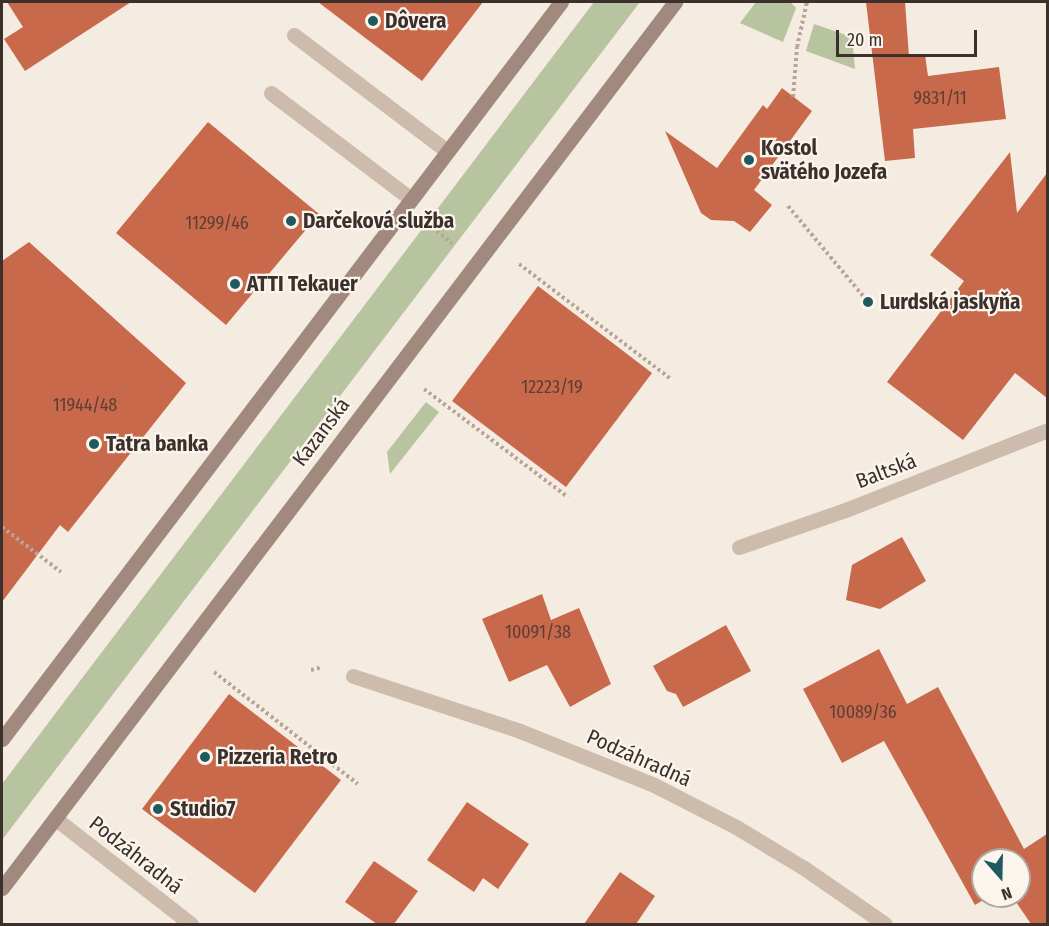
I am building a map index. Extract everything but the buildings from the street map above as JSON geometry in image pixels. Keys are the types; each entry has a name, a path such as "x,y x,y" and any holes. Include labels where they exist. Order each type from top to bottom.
{"main road":[{"path":"2,739 561,2"},
{"name":"Kazanská","path":"2,888 675,2"}],"street":[{"path":"294,35 447,151"},
{"path":"271,93 411,199"},
{"name":"Baltská","path":"738,547 848,509 1047,430"},
{"name":"Podzáhradná","path":"353,676 520,731 654,785 736,827 804,868 885,924"},
{"name":"Podzáhradná","path":"56,819 190,924"}],"path":[{"path":"793,97 796,47 807,2"},
{"path":"788,206 868,302"},
{"path":"426,222 455,245"},
{"path":"519,264 670,378"},
{"path":"424,389 567,497"},
{"path":"2,527 61,572"},
{"path":"214,672 358,784"}],"green space":[{"path":"594,2 640,2 2,840 2,784"},
{"path":"756,2 790,2 796,8 783,42 740,23"},
{"path":"814,24 852,37 855,69 806,51"},
{"path":"426,402 439,412 390,474 387,452"}],"place":[{"name":"Dôvera","path":"373,21"},
{"name":"Kostol svätého Jozefa","path":"749,160"},
{"name":"Darčeková služba","path":"291,221"},
{"name":"ATTI Tekauer","path":"235,284"},
{"name":"Lurdská jaskyňa","path":"868,302"},
{"name":"Tatra banka","path":"94,444"},
{"name":"Pizzeria Retro","path":"205,757"},
{"name":"Studio7","path":"158,809"}]}
